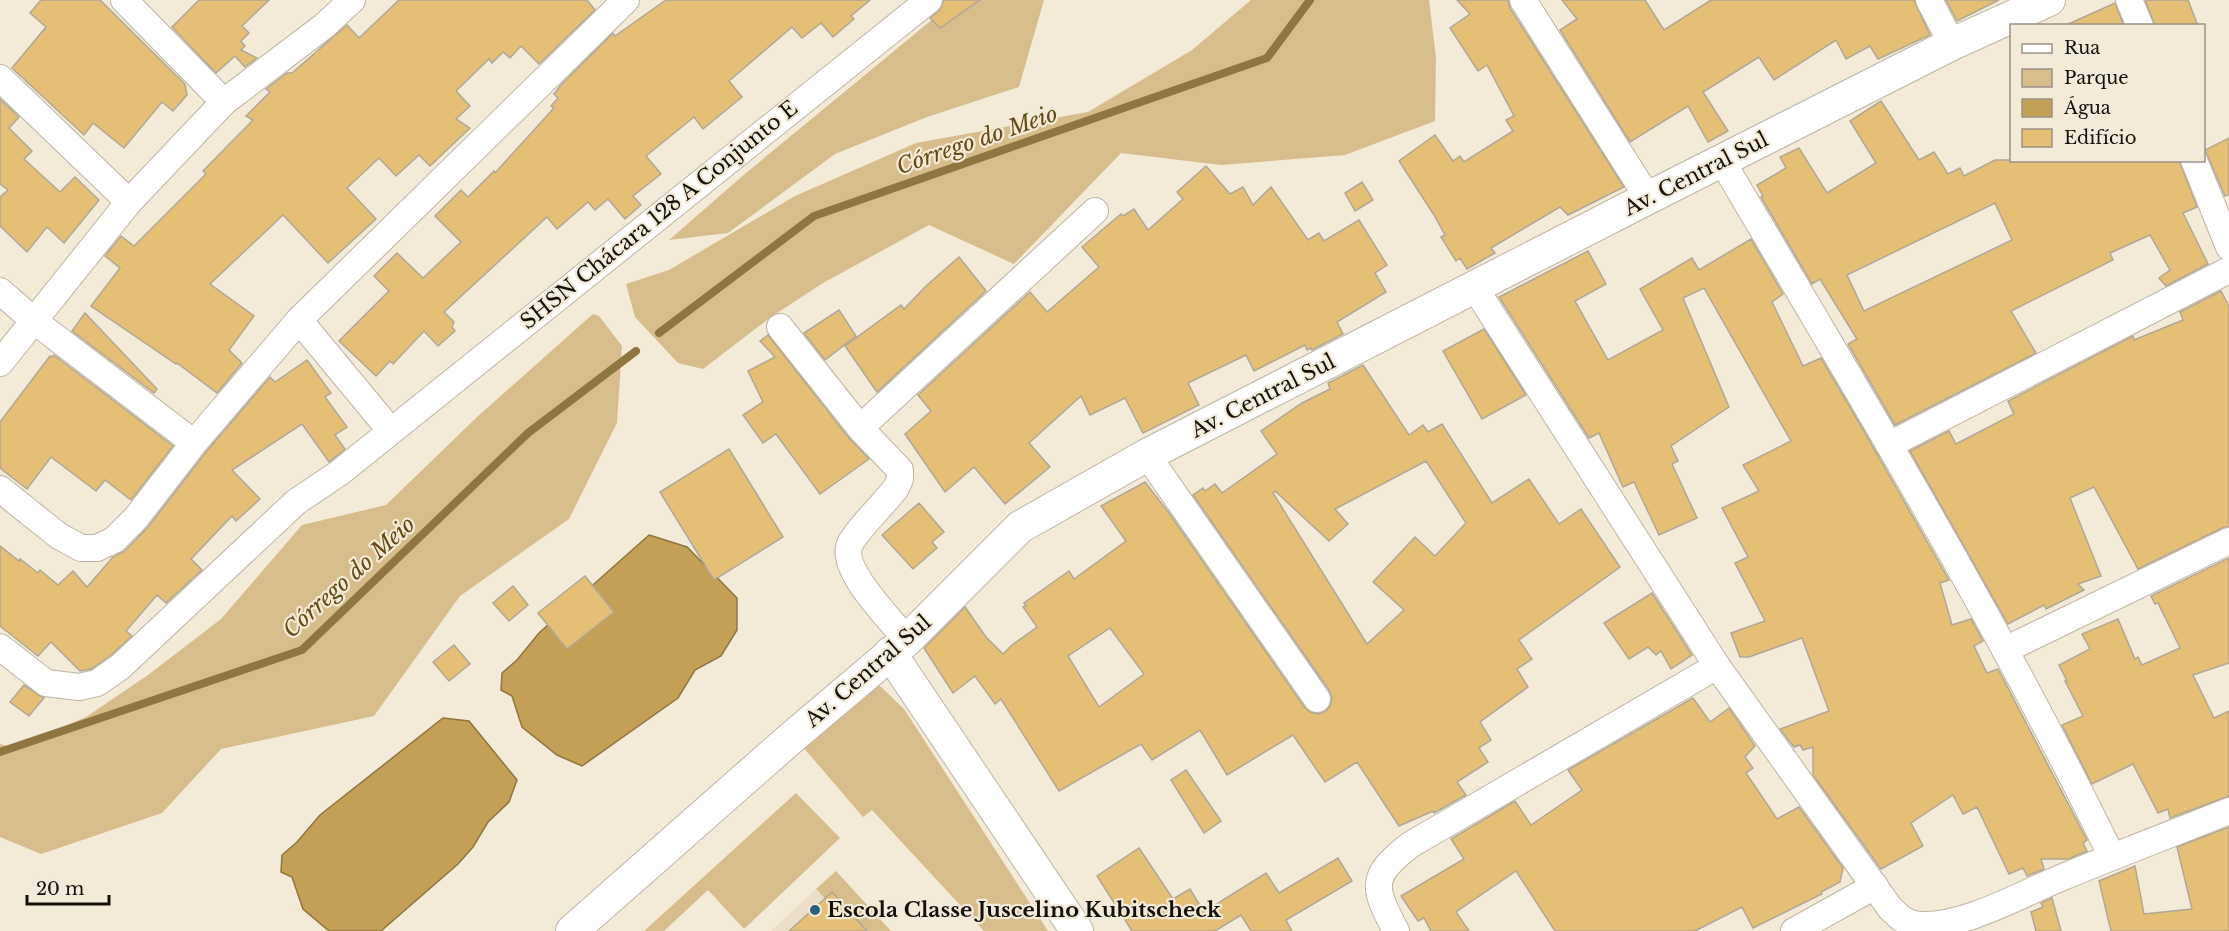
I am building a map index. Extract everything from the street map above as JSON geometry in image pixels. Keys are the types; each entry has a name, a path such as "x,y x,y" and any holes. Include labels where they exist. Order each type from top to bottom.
{"street":[{"path":"124,0 224,102"},
{"path":"0,363 129,202 224,102 324,26 352,0"},
{"path":"0,489 59,536 81,548 97,548 114,540 136,518 194,443 299,320 626,0"},
{"name":"SHSN Chácara 128 A Conjunto E","path":"0,647 46,683 79,687 97,683 120,667 296,502 339,473 929,0"},
{"path":"1523,0 1648,198"},
{"path":"1929,0 1952,44"},
{"name":"Av. Central Sul","path":"572,931 899,646 1020,527 1147,455 1648,198 1952,44 2049,0"},
{"path":"2129,0 2139,24"},
{"path":"0,78 129,202"},
{"path":"1722,161 1889,445 2005,650 2112,857"},
{"path":"2195,162 2229,247"},
{"path":"860,428 1095,211"},
{"path":"1889,445 2229,270"},
{"path":"1475,288 1718,666 1890,908 1902,920 1923,926 1967,925 2112,857 2229,811"},
{"path":"0,291 33,320 194,443"},
{"path":"299,320 390,430"},
{"path":"780,327 860,428 900,470 900,479 886,501 850,544 848,558 855,576 1077,931"},
{"path":"1147,455 1317,699"},
{"path":"2005,650 2229,541"},
{"path":"1396,931 1382,905 1378,887 1379,876 1392,859 1410,845 1718,666"},
{"path":"1794,931 1875,886"}],"shaded area":[{"name":"Escola Classe Juscelino Kubitscheck","path":"816,889 856,931 771,931"}],"green space":[{"path":"956,0 1044,0 1019,87 927,117 835,154 728,233 669,240 746,173"},
{"path":"1251,0 1429,0 1436,58 1435,121 1345,155 1221,165 1121,153 1014,264 929,225 823,283 771,317 703,369 678,363 635,317 626,284 669,270 795,196 916,143 1088,112 1192,50"},
{"path":"593,314 599,316 622,346 617,423 569,519 460,596 374,716 221,749 162,813 41,854 0,837 0,744 14,748 86,717 148,675 221,619 302,525 386,505 477,417"},
{"path":"878,684 904,709 1048,931 984,931 872,810 863,817 803,747"},
{"path":"796,793 840,838 744,929 708,890 664,931 644,931"},
{"path":"836,871 891,931 856,931 816,889"}],"water":[{"path":"649,535 687,547 737,598 737,630 721,656 695,670 678,698 582,766 557,755 522,727 512,696 501,690 502,673 517,660 539,633"},
{"path":"443,718 469,721 517,780 509,802 488,822 473,847 458,864 381,931 329,931 303,909 292,877 281,872 282,855 297,842 320,815"}],"building":[{"path":"41,0 100,0 185,84 187,95 173,111 162,102 124,148 93,123 84,135 12,68 46,27 30,13"},
{"path":"199,0 269,0 242,26 249,33 241,41 245,46 241,50 257,58 245,67 235,56 216,73 172,27"},
{"path":"399,0 587,0 595,10 539,64 521,46 510,58 503,52 492,63 489,59 456,91 470,106 456,119 470,128 430,166 419,155 396,176 379,158 347,188 376,219 328,263 283,215 210,284 254,316 229,350 242,363 217,393 177,363 91,306 120,268 105,256 121,236 134,246 206,174 203,171 253,120 246,116 270,92 266,89 287,73 292,73 347,25 359,38"},
{"path":"666,0 870,0 851,16 854,19 833,37 821,23 802,38 792,27 729,81 742,97 703,129 694,117 646,156 661,174 633,196 641,205 625,219 608,199 595,210 588,202 557,229 547,217 444,312 454,322 452,327 455,331 438,346 424,331 393,364 390,361 376,376 339,341 389,291 374,276 397,253 423,278 461,242 435,216 461,190 468,197 494,171 495,173 554,108 551,106 558,98 554,94 560,86 613,33 615,36"},
{"path":"944,0 980,0 940,28 930,18 939,11"},
{"path":"1457,0 1508,0 1510,8 1624,187 1568,215 1560,207 1491,248 1495,253 1467,269 1460,258 1456,261 1441,237 1445,235 1434,215 1399,161 1435,135 1453,161 1460,156 1464,162 1513,131 1506,120 1514,116 1487,65 1478,71 1450,28 1470,14"},
{"path":"1562,0 1645,0 1664,30 1711,0 1914,0 1930,35 1878,59 1870,46 1846,59 1836,40 1774,80 1759,57 1703,92 1728,131 1708,142 1688,106 1630,142 1560,30 1577,19"},
{"path":"1946,0 1999,0 1957,21"},
{"path":"2145,0 2188,0 2197,24 2154,24"},
{"path":"2115,3 2123,24 2068,24"},
{"path":"0,99 19,117 9,128 32,151 24,159 60,192 75,177 99,200 64,243 47,227 27,252 0,226 0,197 8,190 0,184"},
{"path":"1881,101 1919,160 1934,152 1948,174 1960,168 1964,176 1995,160 2010,160 2010,162 2180,162 2197,207 2183,213 2208,264 2166,286 2159,278 2170,270 2150,235 2110,253 2113,260 2011,311 2036,353 1895,425 1848,344 1857,339 1820,279 1812,284 1761,197 1763,196 1757,185 1786,168 1780,157 1799,148 1827,193 1876,163 1850,121","holes":["1995,203 2012,240 1864,311 1847,275"]},
{"path":"2229,138 2229,194 2225,196 2205,150"},
{"path":"1206,166 1230,194 1243,187 1253,205 1271,187 1308,240 1319,233 1324,241 1359,220 1387,265 1375,273 1386,292 1337,322 1343,334 1312,350 1311,348 1307,350 1305,345 1254,371 1246,355 1188,383 1199,405 1143,433 1125,398 1090,415 1081,396 1029,443 1050,467 1005,504 974,467 945,492 905,434 931,411 918,395 1030,292 1047,312 1099,267 1082,247 1121,214 1123,216 1134,209 1148,230 1183,199 1177,192"},
{"path":"1362,182 1373,200 1355,211 1345,193"},
{"path":"1751,239 1783,294 1772,302 1803,366 1821,358 1861,426 1949,580 1940,583 1952,625 1971,619 1983,641 1974,646 1987,673 1998,669 2087,840 2083,843 2087,851 2068,859 2041,859 2044,869 2027,876 2023,868 2009,874 1977,807 1963,814 1953,795 1911,823 1923,846 1881,869 1813,775 1813,747 1803,750 1800,745 1794,747 1780,729 1829,711 1802,638 1749,657 1740,657 1731,633 1765,621 1735,563 1748,557 1722,508 1759,491 1743,465 1791,441 1704,288 1683,298 1729,407 1671,446 1678,461 1672,464 1697,518 1659,535 1634,482 1623,487 1599,433 1589,438 1499,297 1588,251 1606,284 1575,301 1608,360 1663,330 1640,289 1692,258 1699,270"},
{"path":"959,257 986,291 877,392 845,346 901,305 904,309"},
{"path":"2221,291 2229,306 2229,526 2138,569 2094,487 2070,498 2101,576 2078,584 2084,590 2046,609 2044,605 2008,624 1910,451 1949,431 1956,444 2014,414 2008,401 2133,336 2134,340 2183,320 2180,312"},
{"path":"839,310 856,336 825,360 804,333"},
{"path":"85,313 157,389 154,393 72,331"},
{"path":"1484,329 1526,395 1482,419 1443,351"},
{"path":"768,335 848,437 869,459 820,494 776,434 763,443 743,415 763,402 748,371 775,357 760,341"},
{"path":"54,355 173,446 131,500 105,480 96,491 51,457 27,489 0,468 0,422 50,356"},
{"path":"307,360 331,393 325,397 347,427 335,435 345,449 329,462 302,424 232,470 260,499 236,521 232,516 191,559 202,570 166,603 157,595 126,631 132,636 111,655 91,669 80,671 51,642 38,656 0,626 0,546 38,573 40,570 58,585 73,571 87,587 113,557 125,551 148,527 206,452 270,377 275,382"},
{"path":"1363,365 1409,435 1423,425 1428,432 1442,424 1492,503 1529,479 1559,524 1581,509 1620,567 1519,640 1532,659 1517,669 1528,687 1480,722 1491,740 1479,748 1488,762 1457,782 1466,795 1434,813 1433,811 1399,826 1357,762 1325,782 1293,735 1227,775 1200,730 1152,760 1141,744 1059,791 1001,699 995,704 975,676 953,693 924,648 965,607 986,637 1003,654 1037,627 1023,607 1026,606 1024,603 1069,571 1074,579 1126,541 1101,506 1145,482 1305,708 1318,714 1326,711 1332,698 1329,690 1193,495 1215,484 1222,493 1277,454 1261,431 1302,403 1330,389 1328,383","holes":["1426,461 1466,523 1435,556 1415,537 1373,582 1404,610 1367,644 1273,493 1275,491 1329,541 1348,524 1335,509","1110,628 1144,674 1099,707 1068,656"]},
{"path":"729,449 783,537 714,580 660,492"},
{"path":"919,503 944,532 932,542 937,548 913,569 882,535"},
{"path":"2229,558 2229,663 2193,675 2214,718 2229,711 2229,796 2170,818 2168,809 2158,813 2133,764 2092,784 2062,725 2083,716 2059,665 2090,649 2082,634 2118,619 2135,659 2138,657 2142,665 2180,648 2158,603 2155,604 2151,596"},
{"path":"585,576 614,612 567,649 538,613"},
{"path":"513,586 528,605 509,621 493,603"},
{"path":"1652,593 1692,655 1671,669 1661,651 1656,655 1648,647 1629,659 1604,623"},
{"path":"454,645 470,664 449,681 433,662"},
{"path":"24,685 44,698 29,716 10,702"},
{"path":"1693,698 1710,722 1729,708 1755,746 1745,757 1753,768 1746,773 1777,819 1799,807 1843,868 1840,882 1821,892 1822,894 1753,928 1742,907 1695,931 1555,931 1516,871 1456,912 1469,931 1431,931 1424,918 1418,921 1401,896 1464,859 1451,839 1515,801 1531,825 1582,790 1568,770"},
{"path":"1186,770 1221,821 1204,833 1171,780"},
{"path":"2229,827 2229,931 2111,931 2099,881 2135,866 2144,914 2192,909 2177,847"},
{"path":"1139,848 1173,899 1190,889 1204,912 1266,873 1279,893 1338,858 1352,881 1286,920 1292,931 1251,931 1241,915 1215,931 1132,931 1097,876"},
{"name":"Escola Classe Juscelino Kubitscheck","path":"832,892 867,931 789,931"},
{"path":"2052,898 2061,931 2036,931 2031,912 2043,907 2041,903"}],"waterway":[{"name":"Córrego do Meio","path":"659,333 814,216 1267,58 1310,0"},
{"name":"Córrego do Meio","path":"0,752 302,650 528,433 636,351"}],"place":[{"name":"Escola Classe Juscelino Kubitscheck","path":"815,910"}]}
